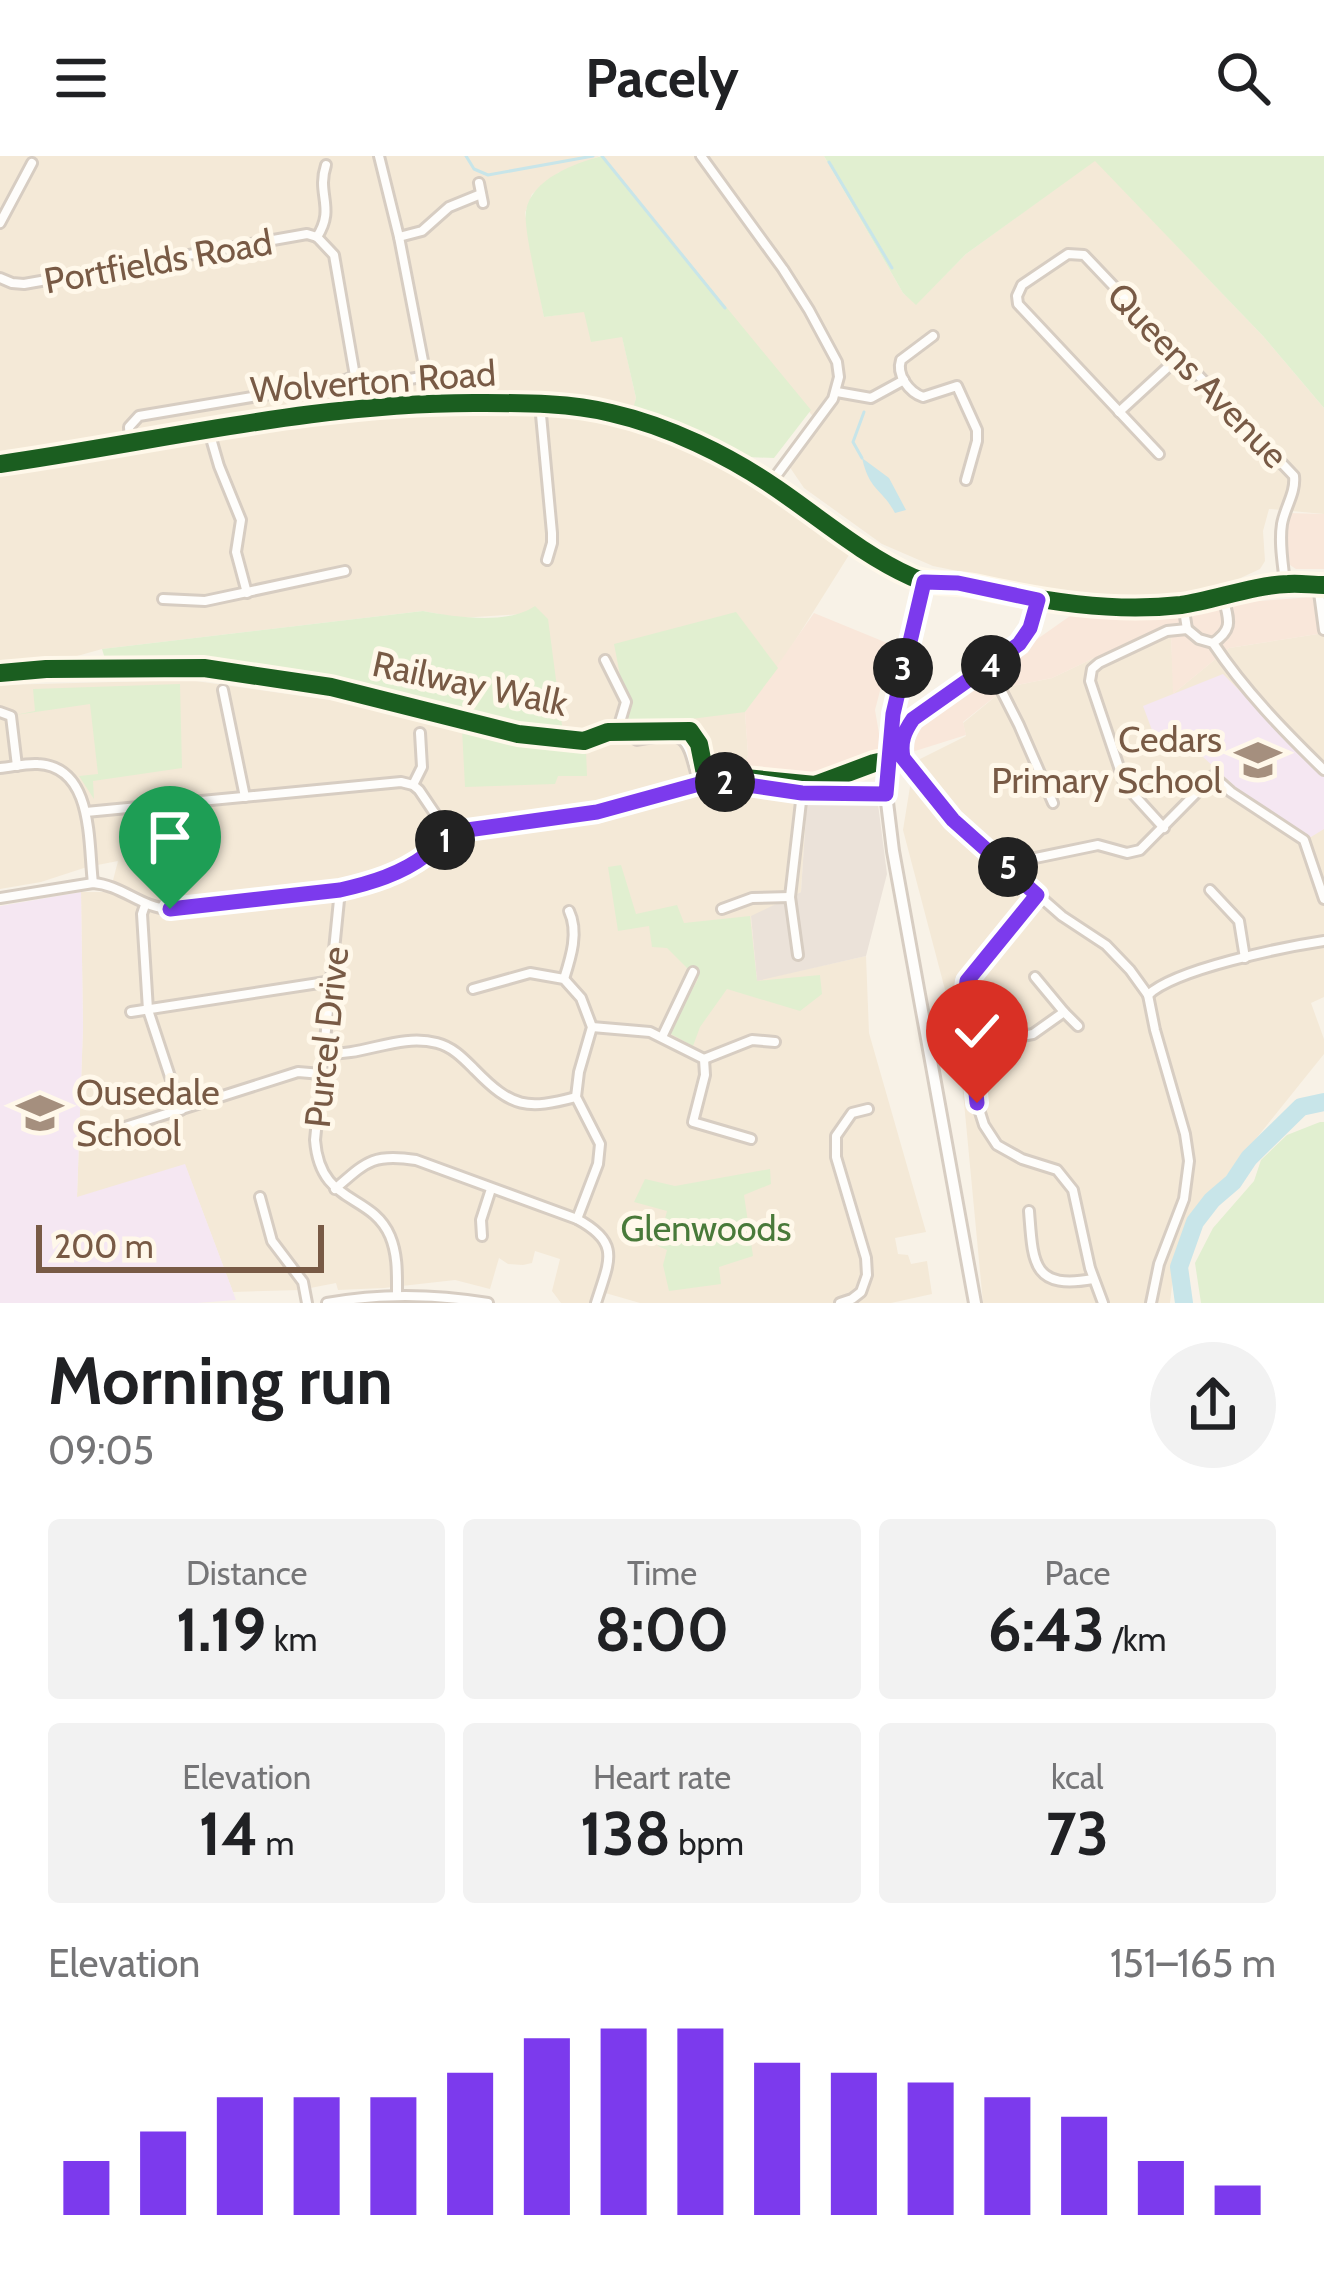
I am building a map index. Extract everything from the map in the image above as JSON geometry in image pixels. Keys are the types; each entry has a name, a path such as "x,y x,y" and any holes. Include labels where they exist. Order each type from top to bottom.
{"street":[{"path":"379,156 431,402"},
{"path":"701,156 783,269 837,362 837,392 770,484"},
{"path":"0,223 32,163"},
{"path":"326,165 321,180 328,214 317,237 334,255 355,376 368,386 427,376"},
{"path":"399,237 422,231 449,207 481,193"},
{"name":"Portfields Road","path":"1,281 24,284 308,234 317,237"},
{"name":"Queens Avenue","path":"1119,412 1018,304 1022,285 1068,254 1084,256 1294,476 1281,532 1285,584"},
{"path":"933,336 901,360 899,371 911,390 923,397 957,386 977,430 966,480"},
{"path":"1160,454 1119,412 1180,356"},
{"name":"Wolverton Road","path":"130,445 129,427 139,416 355,376"},
{"path":"837,392 871,398 904,380"},
{"name":"Wolverton Road","path":"0,464 208,428 431,402 540,404 614,413 712,452 924,582"},
{"path":"540,404 552,543 548,560"},
{"path":"208,428 241,520 236,552 247,593"},
{"path":"163,599 205,601 345,572"},
{"path":"975,1303 892,851 886,794 893,714 924,582 958,583 1038,600 1132,608 1184,604 1285,584 1321,585 1324,630"},
{"path":"1213,643 1229,625 1223,596"},
{"path":"1038,600 1030,628 1019,644 913,719 901,747 903,758 953,820 1062,916 1106,945 1148,995 1189,1161 1184,1199 1151,1298"},
{"path":"1184,604 1187,629 1213,643 1238,681 1324,770"},
{"path":"1164,828 1125,785 1090,681 1099,663 1167,631 1187,629"},
{"path":"605,660 626,702 620,722 628,734 637,740 678,736 688,745 699,784"},
{"path":"989,667 1053,803"},
{"path":"223,690 245,797"},
{"path":"0,712 11,716 17,766"},
{"path":"413,785 422,766 419,734"},
{"path":"0,768 38,764 63,773 81,795 93,883"},
{"path":"1007,867 1098,845 1126,853 1140,850 1213,776 1304,840 1324,899"},
{"path":"0,898 93,883 121,890 145,905 170,909 340,890 400,871 450,836 470,830 597,812 721,781 802,793 886,794"},
{"path":"86,812 401,782 413,785 450,836"},
{"path":"798,955 790,897 802,793"},
{"name":"Purcel Drive","path":"335,1189 316,1158 315,1140 340,890"},
{"path":"1210,890 1239,921 1245,958"},
{"path":"1037,895 967,981 964,1004 977,1103 997,1145 1057,1170 1073,1190 1103,1303"},
{"path":"722,909 752,898 790,897"},
{"path":"145,905 148,1010 181,1110"},
{"path":"564,979 575,922 569,911"},
{"path":"1148,995 1167,981 1324,941"},
{"path":"662,1036 694,972"},
{"path":"473,989 530,973 564,979 581,998 592,1027 576,1097 600,1144 598,1165 577,1219"},
{"path":"1035,977 1078,1026"},
{"path":"131,1012 332,981"},
{"path":"971,1045 1033,1034 1064,1012"},
{"path":"592,1027 650,1032 704,1059"},
{"path":"704,1059 752,1040 775,1042"},
{"path":"325,1052 345,1055 399,1041 435,1042 459,1054 503,1095 520,1104 544,1106 576,1097"},
{"path":"688,1138 705,1075 704,1059"},
{"path":"122,1128 298,1072 322,1074"},
{"path":"840,1303 860,1292 867,1275 836,1157 836,1136 852,1113 868,1109"},
{"path":"693,1122 752,1139"},
{"path":"397,1295 397,1259 389,1232 371,1213 335,1189 362,1165 388,1155 416,1160 601,1232 608,1246 608,1262 597,1300 614,1303"},
{"path":"482,1236 481,1220 491,1189"},
{"path":"260,1197 272,1241 303,1282 307,1303"},
{"path":"1029,1211 1036,1261 1043,1274 1066,1284 1093,1279"},
{"path":"327,1303 397,1295 488,1303"}],"shaded area":[{"path":"0,156 600,156 558,173 532,194 525,213 544,317 585,311 622,336 636,398 634,409 854,547 745,712 748,755 744,771 807,799 801,892 751,917 757,980 866,956 869,1033 926,1232 895,1238 898,1254 908,1255 911,1264 927,1261 932,1294 891,1303 640,1303 595,1290 591,1303 561,1303 552,1291 560,1259 535,1251 532,1263 523,1265 499,1258 490,1289 455,1280 384,1288 338,1290 336,1283 300,1290 233,1292 185,1165 77,1198 83,1027 81,892 110,892 118,861 0,889 0,685 189,680 563,733 523,614 460,618 423,611 102,649 63,660 0,666"},
{"path":"602,156 824,156 903,293 916,304 966,254 1095,160 1263,336 1324,408 1324,514 1269,509 1263,531 1265,561 1260,569 1232,582 1190,595 1123,600 933,566 882,544 804,488 789,466 819,424"},
{"path":"1288,513 1324,514 1324,569 1296,569 1287,563"},
{"path":"1324,596 1324,633 1229,648 1173,694 1171,637 1094,658 1052,678 1007,687 963,722 966,735 912,752 909,729 1070,616"},
{"path":"814,613 892,645 875,710 883,757 812,782 743,771 748,755 745,712"},
{"path":"1324,633 1324,997 1311,1003 1324,1039 1324,1054 1190,1221 1174,1268 1170,1303 983,1303 958,1039 903,830 914,762 966,736 963,723 1007,687 1052,678 1094,658 1171,637 1174,693 1229,648"},
{"name":"Cedars Primary School","path":"1223,674 1324,775 1324,829 1311,837 1239,790 1178,734 1159,749 1143,706"},
{"path":"807,799 878,804 887,874 866,956 757,981 751,916 801,892"},
{"path":"81,892 83,1027 77,1197 185,1164 236,1300 0,1303 0,906"}],"green space":[{"path":"602,156 811,410 774,458 747,457 678,421 633,409 636,398 622,337 591,342 584,312 544,317 526,211 545,181"},
{"path":"824,156 1324,156 1324,408 1263,336 1095,161 966,254 916,305 903,293"},
{"path":"535,606 548,619 563,733 499,726 322,680 201,664 106,662 102,649 423,611 496,618"},
{"path":"736,612 778,668 745,712 630,727 614,644"},
{"path":"180,684 182,768 93,781 94,799 79,776 98,774 90,704 15,715 35,711 33,689"},
{"path":"462,729 586,749 587,776 558,776 555,784 465,787"},
{"path":"621,865 636,914 677,905 684,923 750,916 757,981 820,975 822,994 800,1011 727,989 700,1027 693,1046 669,1033 698,979 667,948 652,947 649,926 618,931 608,867"},
{"path":"1324,1122 1324,1303 1201,1303 1195,1263 1213,1228 1254,1181 1261,1160 1287,1135"},
{"name":"Glenwoods","path":"770,1169 771,1184 744,1195 753,1256 719,1267 721,1284 669,1291 663,1265 667,1250 658,1246 667,1211 634,1202 645,1179 675,1186"}],"water":[{"path":"862,458 889,478 906,510 895,513 872,483"}],"waterway":[{"path":"466,156 474,169 488,175 593,156"},
{"path":"602,156 725,308"},
{"path":"829,162 892,268"},
{"path":"862,458 853,442 864,412"},
{"path":"1184,1303 1179,1267 1195,1222 1249,1158 1301,1107 1324,1102"}],"cycle path":[{"path":"0,464 363,408 565,405 632,419 718,453 876,558 919,580 1129,608 1181,605 1275,585 1324,585"},
{"name":"Railway Walk","path":"0,673 204,668 331,687 518,734 584,741 608,732 690,731 699,744 705,774 815,785 888,760"}],"place":[{"name":"Cedars Primary School","path":"1258,760"},
{"name":"Ousedale School","path":"40,1113"}],"route":[{"path":"170,909 367,884 400,871 460,831 618,808 699,784 721,781 802,793 886,794 893,714 924,582 958,583 1038,600 1030,628 1019,644 913,719 902,737 903,758 934,798 1037,895 967,981 964,1004 977,1103"}]}
